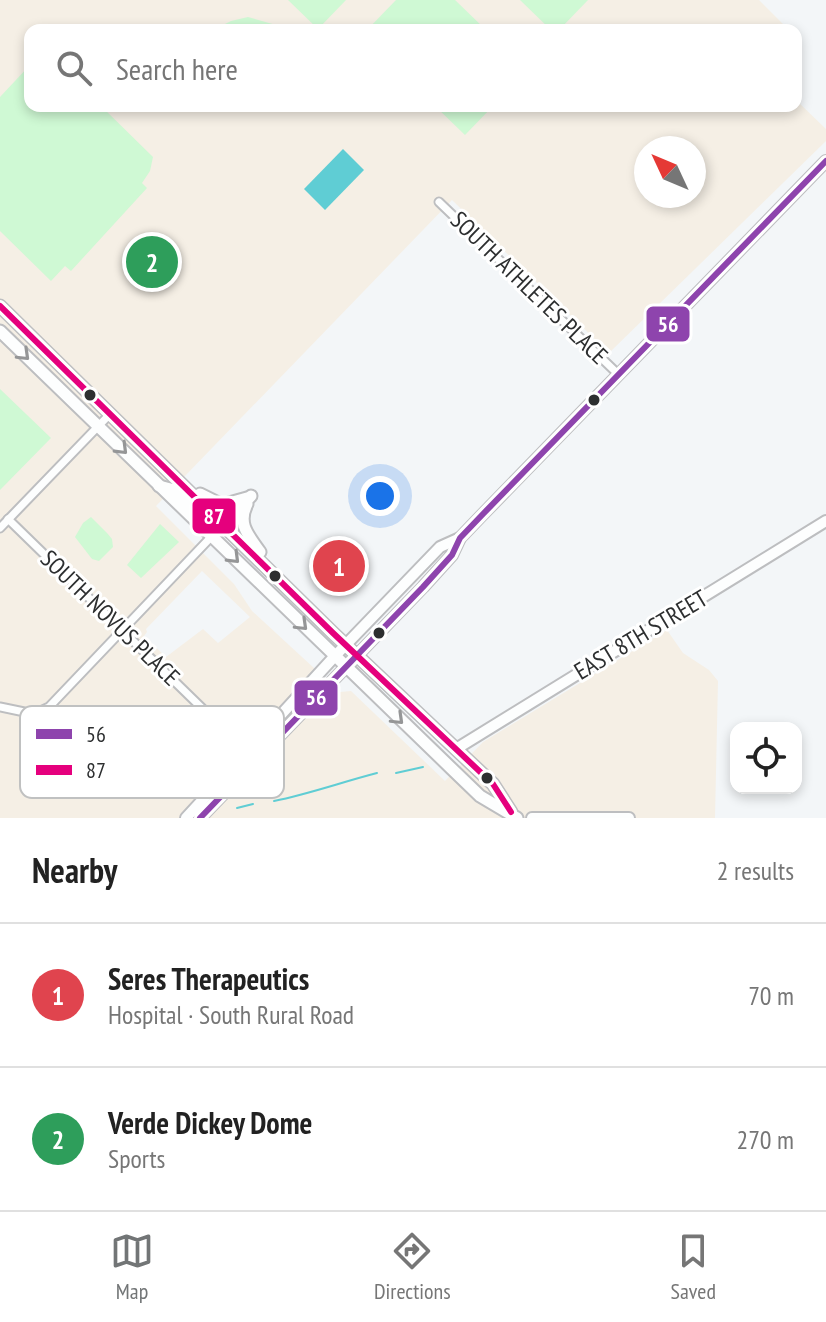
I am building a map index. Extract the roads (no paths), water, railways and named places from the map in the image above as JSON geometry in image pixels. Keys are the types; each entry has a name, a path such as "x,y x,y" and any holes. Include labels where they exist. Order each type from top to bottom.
{"main road":[{"path":"284,731 452,555 460,538 826,161"},
{"path":"0,306 357,656 493,784 514,815"},
{"path":"0,331 480,796 514,815"},
{"path":"183,484 222,505 251,496"},
{"path":"158,486 178,491 211,524 224,524 251,496"},
{"path":"251,496 242,515 243,525 273,572"},
{"name":"EAST 8TH STREET","path":"456,749 826,521"},
{"path":"284,710 440,547 460,538"},
{"path":"186,818 204,798"},
{"path":"200,818 219,798"},
{"path":"532,818 629,818"}],"street":[{"name":"SOUTH ATHLETES PLACE","path":"439,202 618,374"},
{"path":"0,528 111,413"},
{"name":"SOUTH NOVUS PLACE","path":"8,519 200,706"},
{"path":"50,706 212,536"},
{"path":"0,707 20,711"}],"water":[{"path":"343,149 364,170 325,210 304,189"}],"waterway":[{"path":"396,773 423,767"},
{"path":"274,801 377,773"},
{"path":"237,808 253,804"}],"place":[{"name":"Verde Dickey Dome","path":"152,262"},
{"name":"Seres Therapeutics","path":"339,566"}]}
